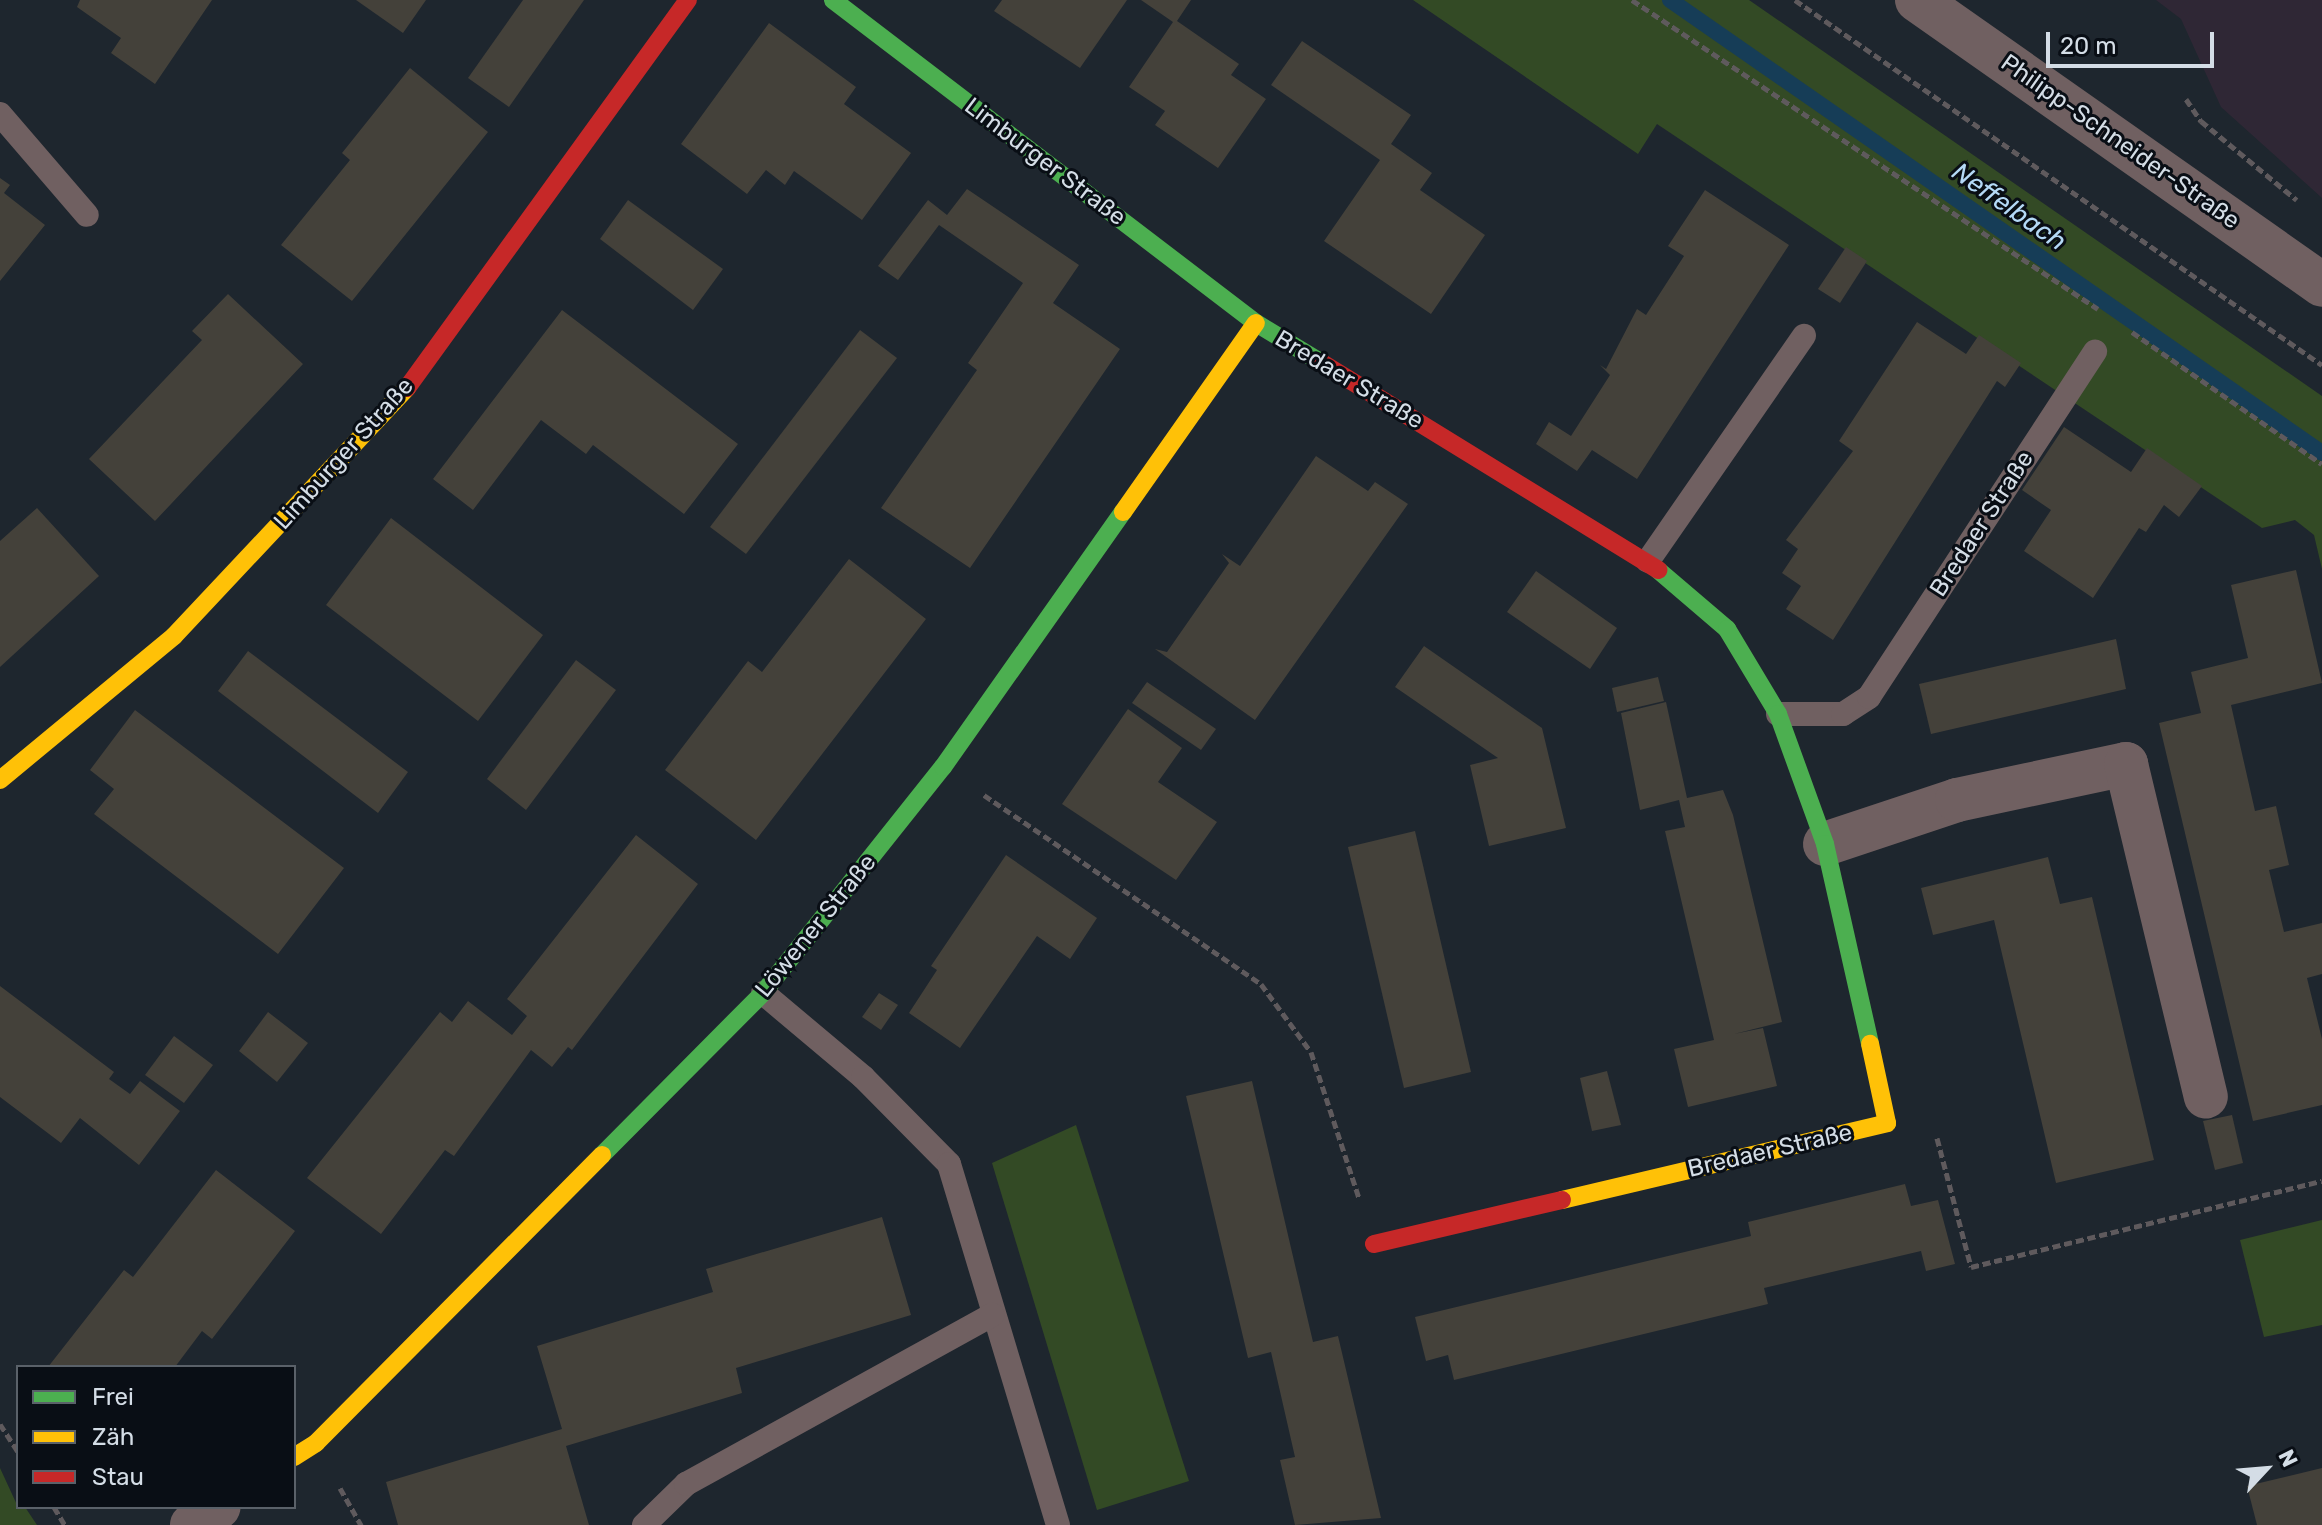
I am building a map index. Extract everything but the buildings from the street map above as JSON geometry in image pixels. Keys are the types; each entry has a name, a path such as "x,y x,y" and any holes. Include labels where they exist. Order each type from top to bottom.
{"street":[{"name":"Limburger Straße","path":"0,780 174,636 396,404 688,0"},
{"name":"Limburger Straße","path":"833,0 1256,323"},
{"name":"Philipp-Schneider-Straße","path":"1917,0 2322,285"},
{"name":"Bredaer Straße","path":"1256,323 1648,561 1727,629 1778,714 1825,844 1887,1123 1374,1244"},
{"name":"Löwener Straße","path":"296,1456 316,1443 763,993 943,767 1256,323"},
{"path":"1825,844 1957,800 2126,764 2206,1096"},
{"path":"192,1525 216,1509"}],"lane":[{"path":"0,114 87,215"},
{"path":"1648,561 1804,336"},
{"name":"Bredaer Straße","path":"1778,714 1843,714 1869,697 2095,351"},
{"path":"763,993 863,1077 949,1164 992,1315 1058,1525"},
{"path":"644,1525 686,1484 992,1315"}],"path":[{"path":"1632,0 2102,311"},
{"path":"1795,0 2322,365"},
{"path":"2186,99 2201,121 2310,210"},
{"path":"2128,329 2322,464"},
{"path":"943,767 1261,984 1311,1052 1374,1244"},
{"path":"1887,1123 1935,1133 1971,1267 2322,1181"},
{"path":"0,1424 16,1449"}],"shaded area":[{"path":"2156,0 2322,0 2322,198 2221,107 2181,19"}],"green space":[{"path":"1413,0 1749,0 2322,396 2322,569 2314,535 2295,520 2262,528 1657,124 1638,154"},
{"path":"1076,1125 1189,1481 1097,1510 992,1163"},
{"path":"2322,1220 2322,1325 2264,1337 2240,1240"},
{"path":"0,1468 16,1509 26,1509 37,1525 0,1525"}],"waterway":[{"name":"Neffelbach","path":"1670,0 2322,453"}],"traffic: fast":[{"path":"833,0 1256,323 1322,363"},
{"path":"602,1155 763,993 943,767 1123,512"},
{"path":"1658,570 1727,629 1778,714 1825,844 1870,1044"}],"traffic: slow":[{"path":"1123,512 1256,323"},
{"path":"0,780 174,636 407,388"},
{"path":"1562,1200 1887,1123 1870,1044"},
{"path":"296,1456 316,1443 602,1155"}],"traffic: jam":[{"path":"407,388 688,0"},
{"path":"1322,363 1658,570"},
{"path":"1374,1244 1562,1200"}]}
